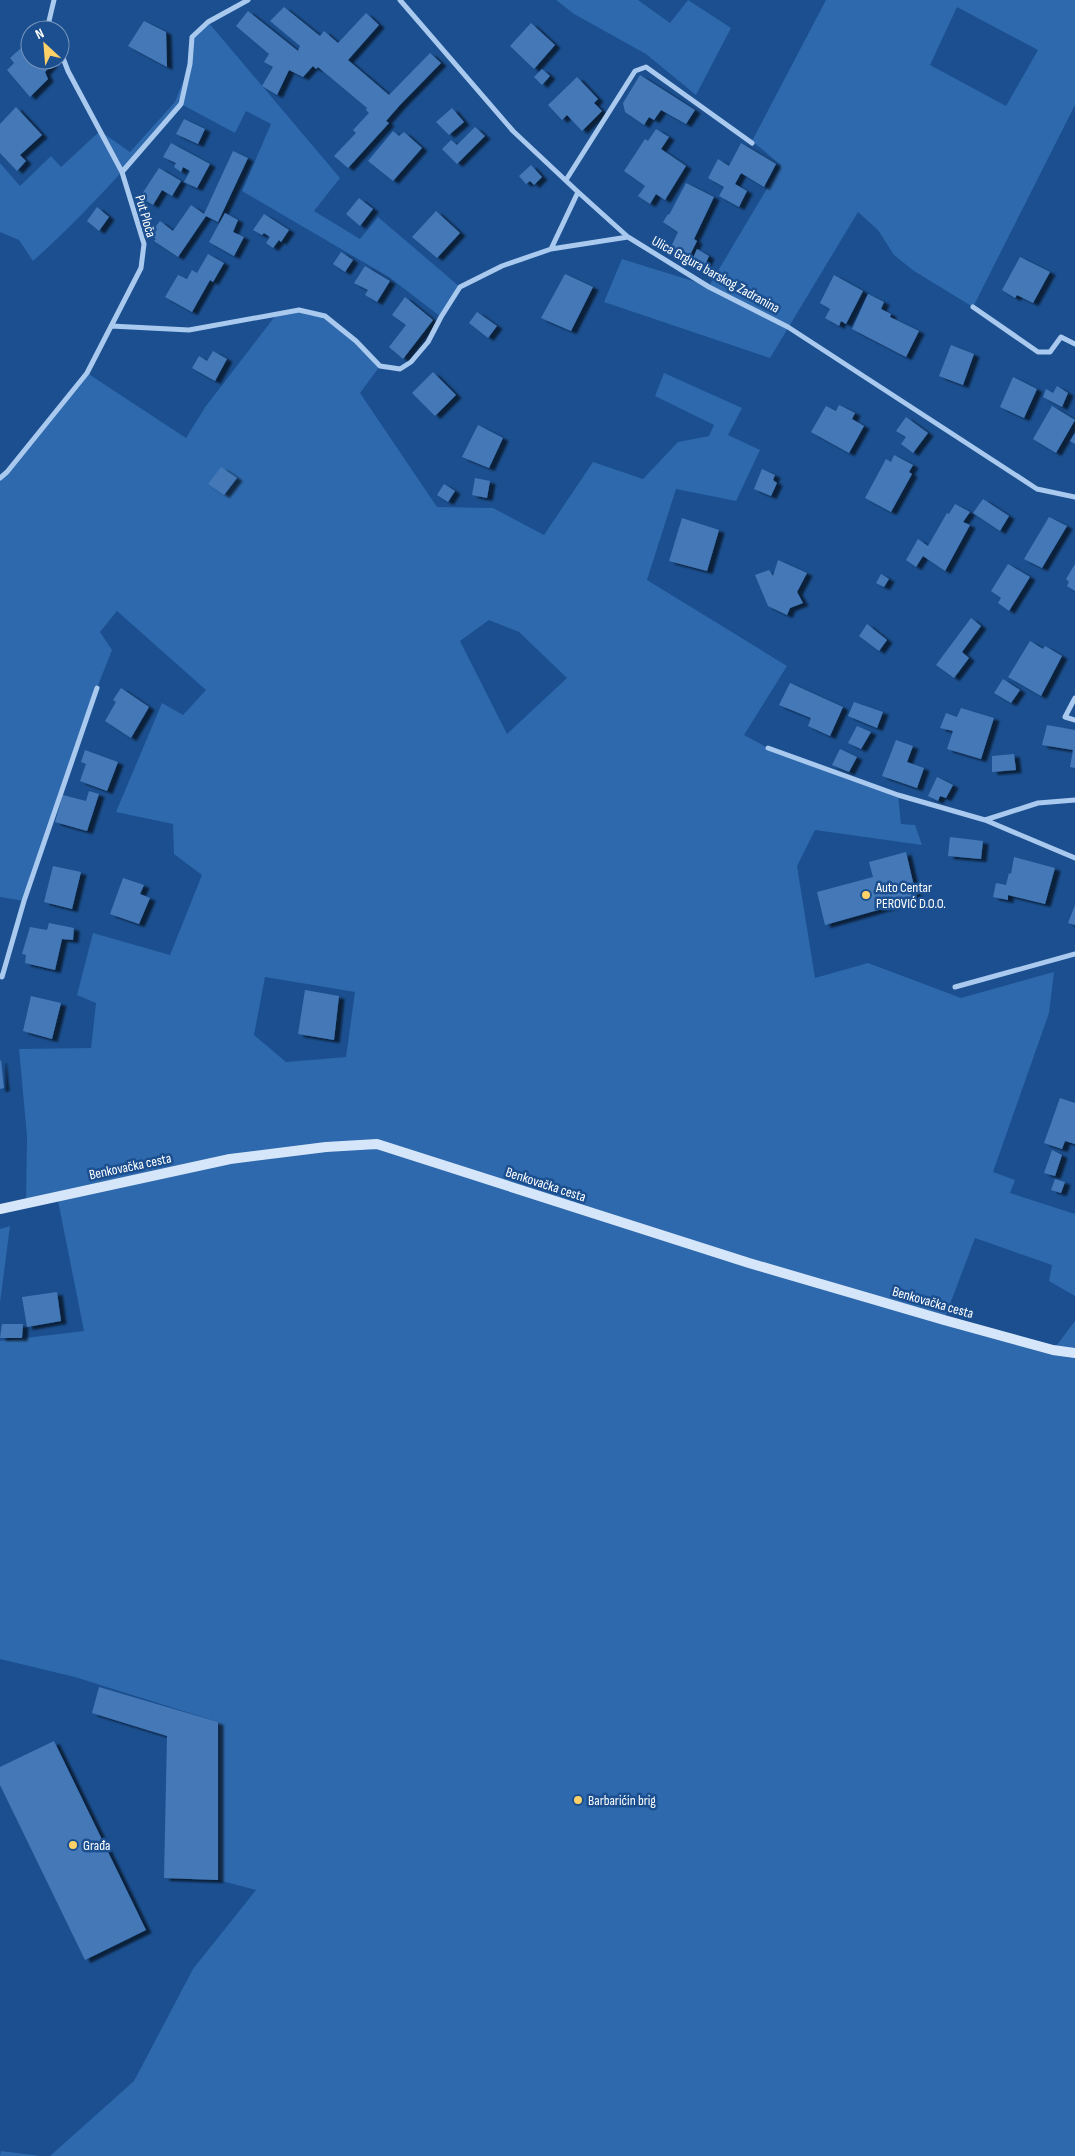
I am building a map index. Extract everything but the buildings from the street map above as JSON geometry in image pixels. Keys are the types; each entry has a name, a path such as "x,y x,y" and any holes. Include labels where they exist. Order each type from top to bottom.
{"main road":[{"name":"Benkovačka cesta","path":"0,1209 230,1159 326,1147 377,1144 749,1263 944,1320 1054,1350 1075,1353"}],"street":[{"path":"49,20 54,0"},
{"path":"122,172 181,104 190,64 192,37 208,22 248,0"},
{"name":"Ulica Grgura barskog Zadranina","path":"400,0 513,131 628,237 709,286 788,327 1037,489 1075,497"},
{"path":"566,180 635,71 646,67 752,143"},
{"name":"Put Ploča","path":"0,478 14,464 87,373 141,268 144,244 122,172 68,70"},
{"path":"551,249 578,192"},
{"path":"111,326 189,330 299,310 325,316 356,342 380,366 400,369 412,362 428,342 460,287 502,266 551,249 628,237"},
{"path":"973,307 1038,352 1050,352 1062,337 1075,344"},
{"path":"0,976 2,977 24,901 97,688"},
{"path":"1075,698 1066,717 1075,720"},
{"path":"768,748 898,795 985,820 1075,858"},
{"path":"985,820 1038,803 1075,800"},
{"path":"955,987 1075,954"}],"shaded area":[{"path":"556,0 638,0 670,23 688,0 731,28 696,95 646,54 574,14"},
{"path":"826,0 1075,0 1075,105 973,307 914,271 894,255 878,230 858,212 770,358 604,302 622,259 709,286 781,165 752,141","holes":["957,7 1038,50 1006,106 930,65"]},
{"path":"208,22 340,178 314,211 360,239 378,217 460,287 441,317 389,277 242,191 271,124 246,111 235,133 181,104 91,205 33,261 19,240 0,232 0,163 20,186 51,156 61,167 100,131 130,152 175,102 190,64 192,37"},
{"path":"299,310 325,316 380,366 360,393 437,507 493,508 544,535 593,462 643,479 678,442 709,436 714,425 655,396 664,373 742,408 728,435 760,450 736,501 676,489 647,580 787,666 744,735 768,748 898,795 901,824 915,825 922,845 815,830 797,866 815,978 868,963 961,998 1054,972 1049,1013 993,1172 1015,1180 1010,1193 1075,1214 1075,1296 1049,1281 1052,1265 975,1238 944,1320 1053,1350 1075,1321 1075,2156 50,2156 134,2081 193,1969 256,1890 218,1880 218,1722 75,1677 0,1659 0,1341 84,1331 57,1196 26,1203 27,1136 19,1049 91,1048 96,1003 77,995 93,933 170,955 202,875 174,854 173,824 116,812 162,703 183,715 206,690 117,611 100,632 112,650 97,688 24,901 0,897 0,478 87,373 186,438 206,406 276,315","holes":["489,620 519,632 567,678 507,734 460,641","265,977 355,992 346,1057 286,1062 254,1035"]},
{"path":"10,1226 0,1303 0,1229"},
{"path":"1,2151 41,2156 0,2156"}],"place":[{"name":"Auto Centar PEROVIĆ D.O.O.","path":"866,895"},
{"name":"Barbarićin brig","path":"578,1800"},
{"name":"Građa","path":"73,1845"}]}
